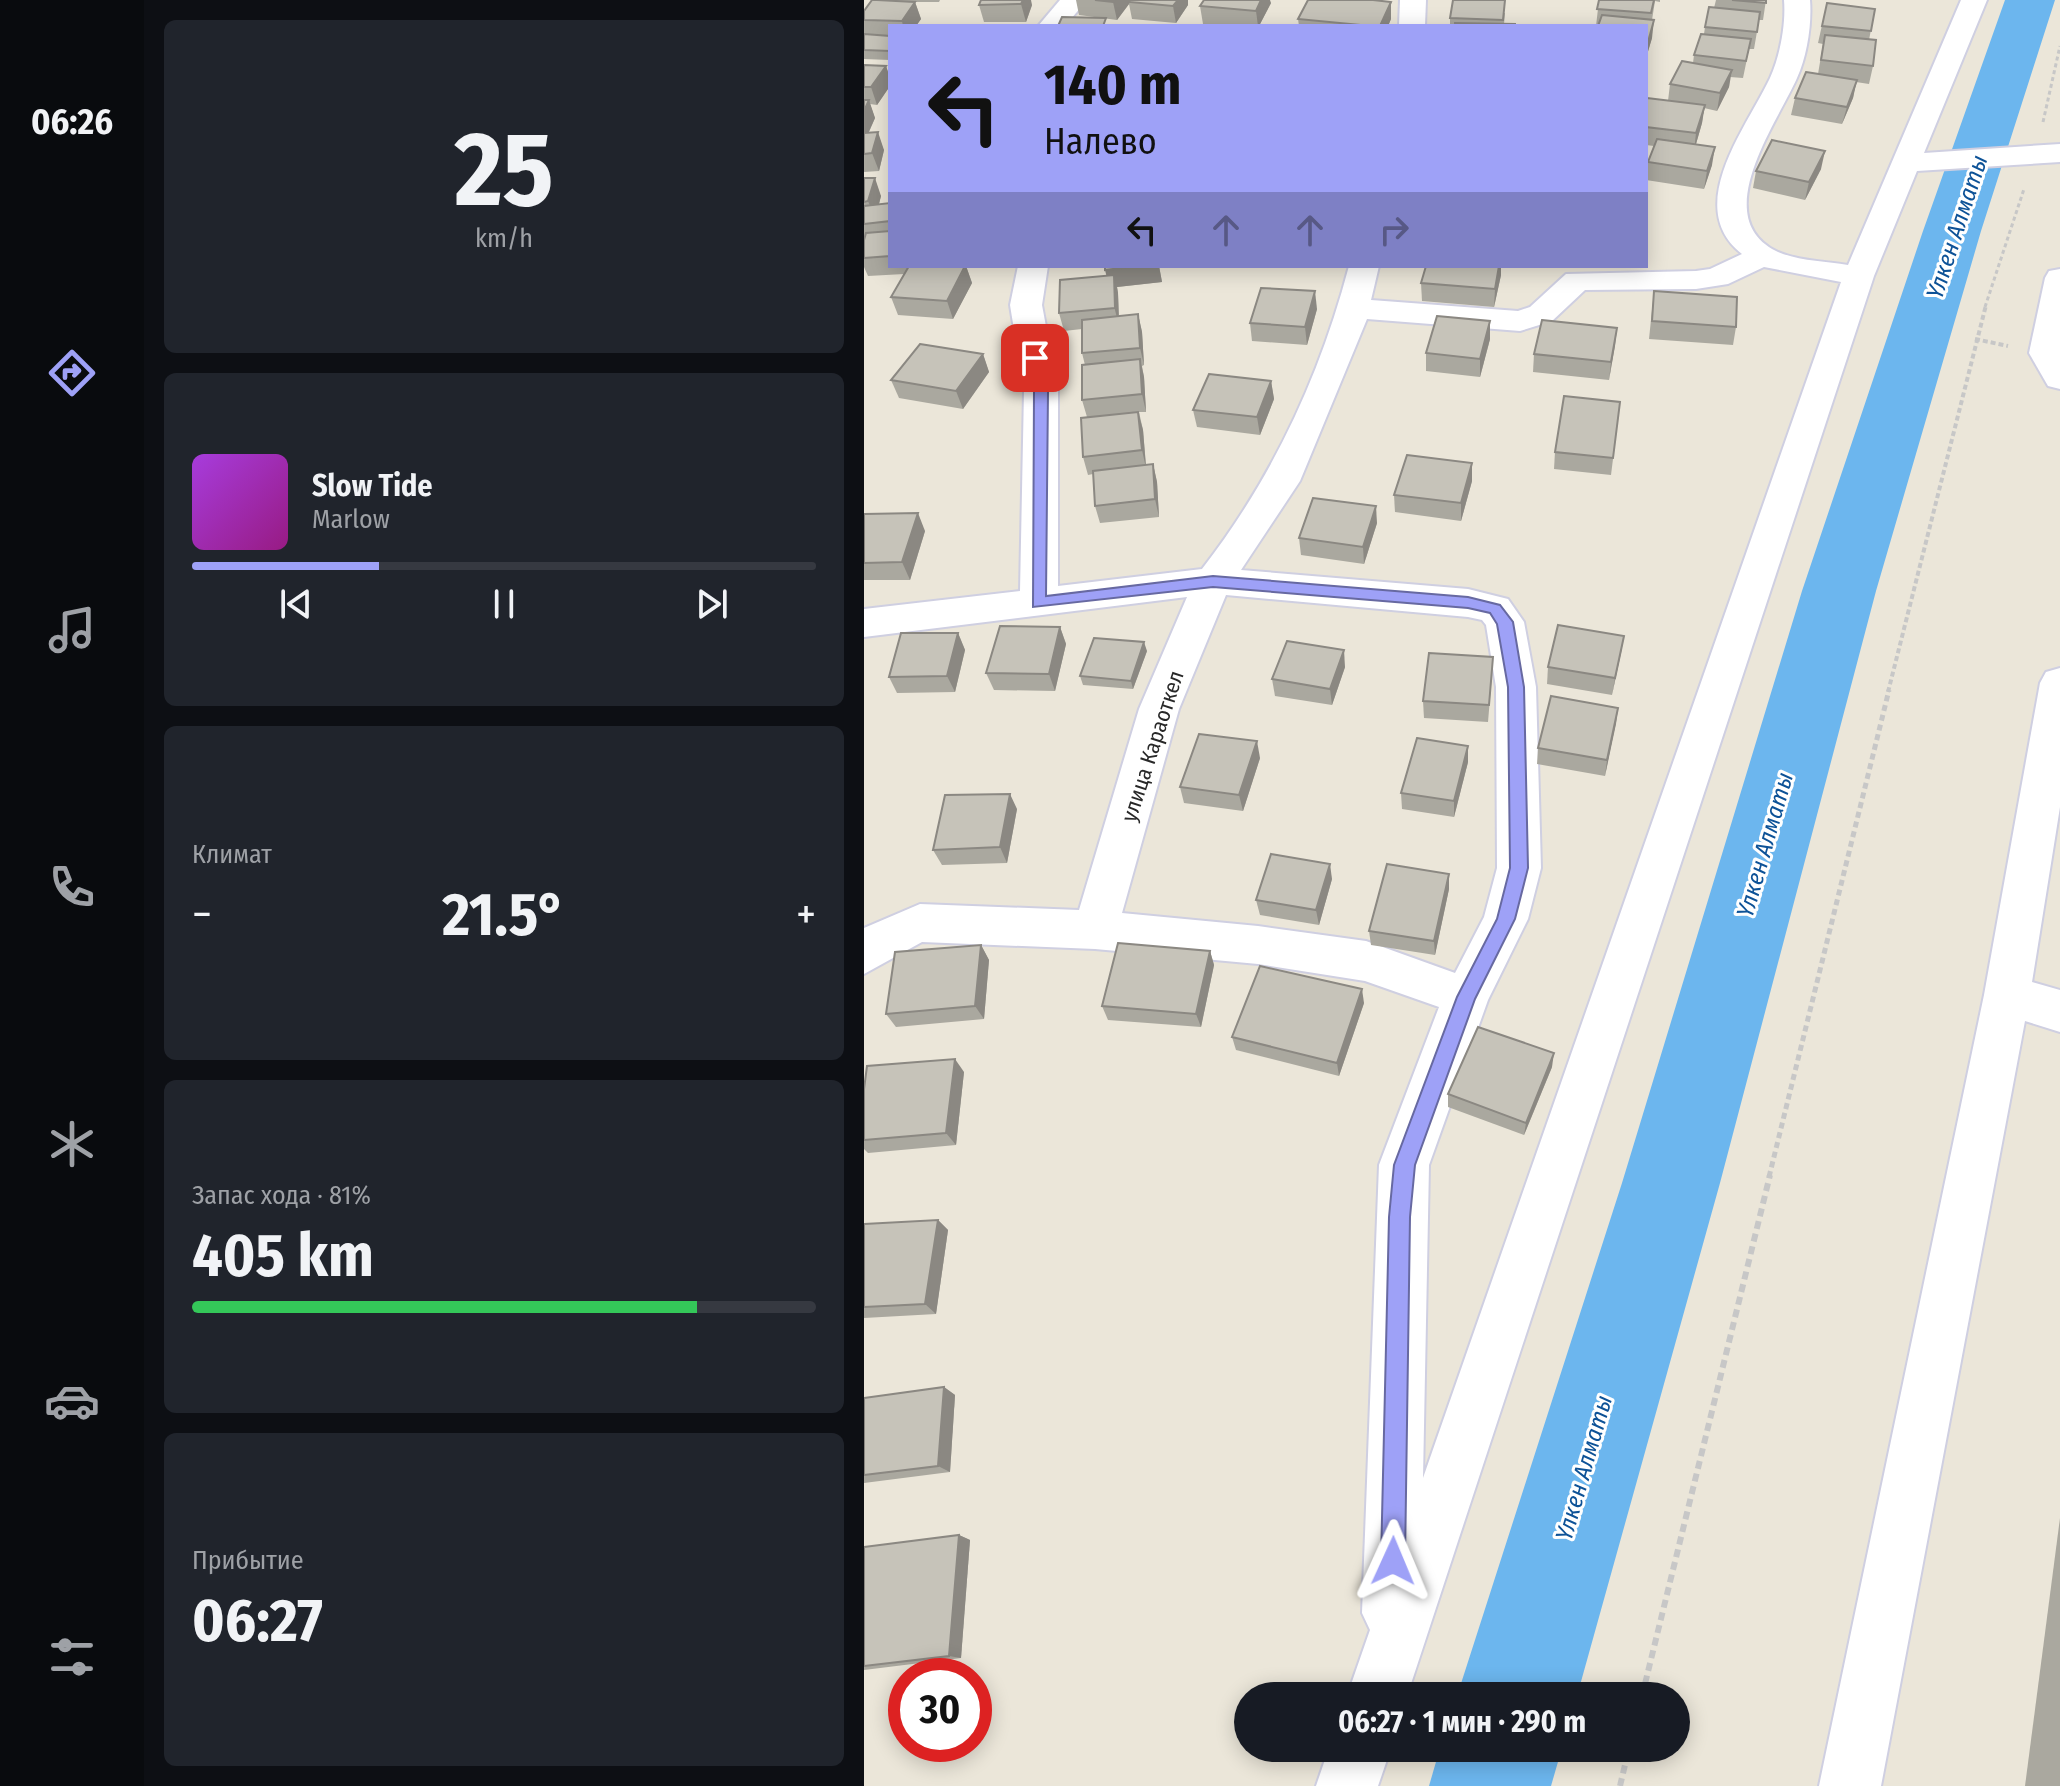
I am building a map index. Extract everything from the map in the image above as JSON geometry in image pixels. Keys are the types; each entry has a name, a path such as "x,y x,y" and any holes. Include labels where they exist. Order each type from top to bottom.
{"street":[{"path":"1053,24 1074,0"},
{"path":"1412,24 1413,0"},
{"path":"1797,0 1785,75 1760,116 1737,165 1734,220 1742,239 1763,256 1859,276"},
{"path":"1384,1675 1859,276 1974,0"},
{"path":"1907,163 2048,154"},
{"path":"1353,308 1520,321 1541,314 1577,281 1696,280 1717,277 1763,256"},
{"path":"1033,268 1026,305 1041,391 1039,603"},
{"name":"улица Караоткел","path":"1095,930 1159,709 1213,581 1252,530 1282,481 1347,333 1363,268"},
{"path":"2060,278 2045,353 2060,379"},
{"path":"864,623 1213,581 1468,603 1495,609 1505,622 1516,687 1519,868 1506,919 1466,997 1404,1165 1384,1675"},
{"path":"1850,1786 2007,995 2060,683"},
{"path":"864,954 884,938 920,923 1095,930 1258,945 1366,961 1466,997"},
{"path":"2007,995 2060,1011"},
{"path":"1347,1786 1355,1762"}],"path":[{"path":"1645,1682 1975,339 2048,154 2060,46"},
{"path":"1620,1786 1626,1762"}],"building":[{"path":"872,0 915,2 902,21 864,20 864,11"},
{"path":"981,0 1023,0 1021,4 979,5"},
{"path":"1130,0 1178,0 1173,6"},
{"path":"1204,0 1261,0 1256,11 1200,6"},
{"path":"1308,0 1391,2 1381,24 1298,19"},
{"path":"1453,0 1505,0 1503,20 1450,18"},
{"path":"1599,0 1654,0 1651,13 1597,9"},
{"path":"1732,0 1766,0 1766,3"},
{"path":"1827,3 1875,9 1871,31 1822,26"},
{"path":"1709,7 1760,12 1757,32 1705,27"},
{"path":"1602,15 1654,20 1648,42 1648,24 1599,24"},
{"path":"1062,17 1106,18 1104,24 1059,24"},
{"path":"864,34 888,36 888,51 864,50"},
{"path":"1701,34 1751,39 1746,61 1694,55"},
{"path":"1825,35 1876,40 1873,66 1821,60"},
{"path":"1682,61 1732,70 1720,93 1670,84"},
{"path":"864,65 886,66 871,87 864,87"},
{"path":"1806,72 1857,80 1847,107 1795,98"},
{"path":"1648,98 1705,105 1696,133 1648,127"},
{"path":"878,132 872,153 864,154 864,133"},
{"path":"1657,139 1715,147 1707,171 1648,162"},
{"path":"1772,140 1825,151 1809,182 1756,171"},
{"path":"864,178 875,178 868,201 864,202"},
{"path":"888,203 888,221 864,224 864,206"},
{"path":"888,231 888,256 864,258 866,233"},
{"path":"908,268 964,268 947,301 891,297"},
{"path":"1425,268 1499,268 1495,289 1421,283"},
{"path":"1114,275 1115,308 1059,313 1060,280"},
{"path":"1261,288 1315,291 1305,327 1250,323"},
{"path":"1654,291 1737,297 1736,327 1652,321"},
{"path":"1138,314 1140,348 1082,353 1082,320"},
{"path":"1437,316 1490,321 1480,359 1426,353"},
{"path":"1542,320 1617,328 1611,362 1534,354"},
{"path":"920,344 983,354 956,391 891,380"},
{"path":"1140,359 1142,394 1082,400 1082,365"},
{"path":"1209,374 1271,381 1257,417 1193,410"},
{"path":"1564,396 1620,402 1613,458 1555,452"},
{"path":"1138,412 1142,450 1083,457 1081,418"},
{"path":"1407,455 1472,463 1461,503 1394,495"},
{"path":"1153,464 1155,499 1095,506 1093,471"},
{"path":"1313,498 1376,506 1363,547 1299,538"},
{"path":"918,513 902,562 864,563 864,514"},
{"path":"1558,625 1624,636 1615,678 1548,667"},
{"path":"1000,626 1060,627 1049,674 986,673"},
{"path":"901,633 958,633 947,676 889,677"},
{"path":"1094,638 1144,642 1131,681 1080,676"},
{"path":"1287,641 1344,650 1330,689 1272,679"},
{"path":"1429,653 1493,657 1489,705 1423,701"},
{"path":"1551,696 1618,708 1607,760 1538,748"},
{"path":"1199,734 1257,741 1239,795 1180,787"},
{"path":"1417,738 1468,746 1454,801 1401,793"},
{"path":"1010,794 1000,847 933,850 945,795"},
{"path":"1271,854 1330,864 1316,910 1256,900"},
{"path":"1387,864 1449,874 1434,941 1369,931"},
{"path":"1118,943 1210,951 1196,1014 1102,1006"},
{"path":"981,945 975,1006 886,1014 895,952"},
{"path":"1260,966 1362,989 1337,1063 1232,1037"},
{"path":"1478,1027 1554,1053 1526,1123 1448,1094"},
{"path":"955,1059 946,1133 864,1140 867,1066"},
{"path":"938,1220 925,1304 864,1307 864,1224"},
{"path":"944,1387 938,1466 864,1475 864,1398"},
{"path":"959,1535 949,1656 888,1658 888,1663 864,1666 864,1547"}],"waterway":[{"name":"Үлкен Алматы","path":"1521,1682 1671,1183 1839,591 1952,231 2030,0"},
{"name":"Үлкен Алматы","path":"1490,1786 1497,1762"}],"route":[{"path":"1035,358 1041,391 1039,603 1213,581 1468,603 1495,609 1505,622 1516,687 1519,868 1506,919 1466,997 1404,1165 1400,1217 1393,1561"}]}
